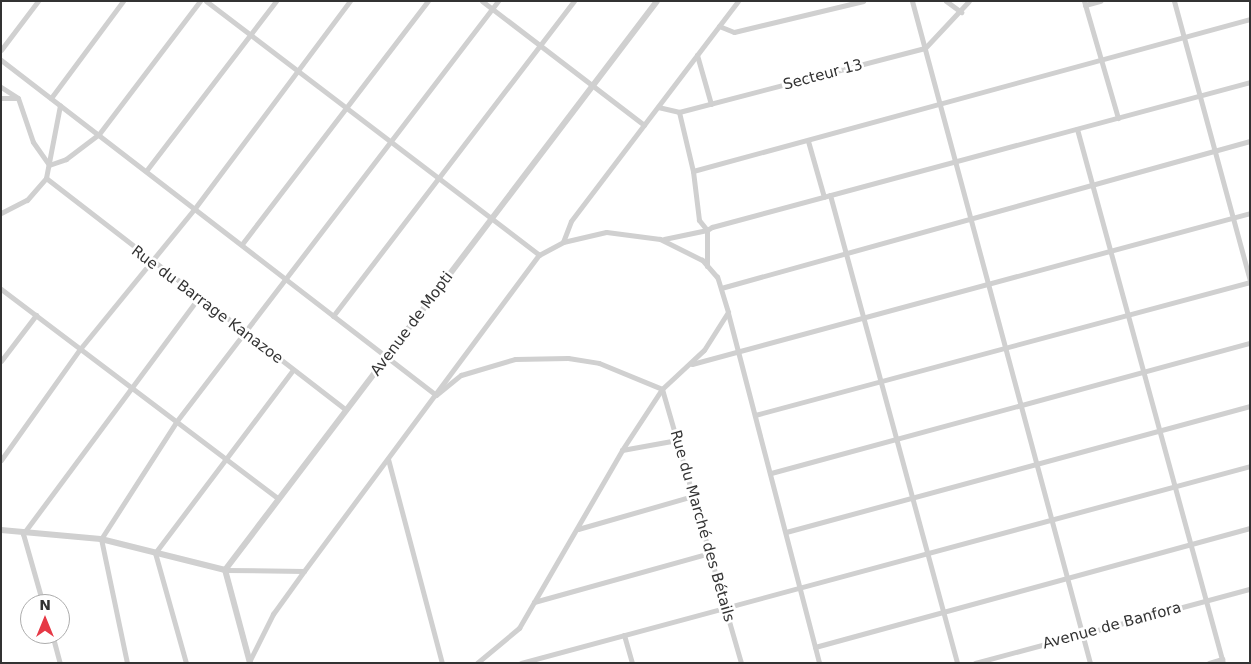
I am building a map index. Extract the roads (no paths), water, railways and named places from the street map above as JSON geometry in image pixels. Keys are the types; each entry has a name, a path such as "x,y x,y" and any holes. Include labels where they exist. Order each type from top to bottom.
{"street":[{"path":"1,50 38,1"},
{"path":"51,98 123,1"},
{"path":"49,165 66,159 99,134 200,1"},
{"path":"206,1 539,255"},
{"path":"146,171 276,1"},
{"path":"1,460 80,349 195,208 350,1"},
{"path":"242,244 428,1"},
{"path":"482,1 644,125"},
{"path":"126,663 101,539 176,422 392,143 498,1"},
{"path":"334,316 574,1"},
{"name":"Avenue de Mopti","path":"225,570 276,498 346,410 657,1"},
{"path":"564,242 571,221 738,1"},
{"path":"719,26 734,32 863,1"},
{"path":"912,1 1090,663"},
{"path":"946,1 961,12"},
{"path":"925,48 961,12 969,1"},
{"path":"1100,1 1085,3 1118,118"},
{"path":"755,415 1129,317 1250,281 1174,1"},
{"path":"693,171 941,105 1183,36 1250,19"},
{"name":"Secteur 13","path":"658,107 679,112 925,48"},
{"path":"697,55 711,104"},
{"path":"1,60 436,395"},
{"path":"249,662 273,614 539,255 564,242 606,232 660,239 678,239 824,197 1250,82"},
{"path":"1,87 18,98 33,142 49,165"},
{"path":"1,98 18,98"},
{"path":"1,213 27,200 46,178 60,105"},
{"path":"679,112 693,171 699,220 707,230 708,266 721,288 728,312 820,663"},
{"path":"1078,128 1223,661 1209,663"},
{"path":"808,141 824,197"},
{"path":"721,288 972,220 1093,184 1250,141"},
{"name":"Rue du Barrage Kanazoe","path":"46,178 68,199 346,410"},
{"path":"830,196 898,438 957,663"},
{"path":"689,364 1250,213"},
{"path":"660,239 708,266"},
{"path":"1,289 276,498"},
{"path":"23,534 129,386 198,298"},
{"path":"477,663 519,628 622,450 662,389 716,335 728,312"},
{"path":"1,361 36,314"},
{"path":"771,473 1250,343"},
{"path":"436,395 461,374 515,359 568,358 599,363 662,389"},
{"path":"155,553 224,459 293,370"},
{"name":"Rue du Marché des Bétails","path":"662,389 727,608 741,663"},
{"path":"786,532 1250,406"},
{"path":"622,450 677,440"},
{"path":"388,459 442,663"},
{"path":"521,663 1250,466"},
{"path":"578,529 693,496"},
{"path":"816,647 1250,528"},
{"path":"1,530 23,534 101,539 225,570 304,572"},
{"path":"23,534 40,594"},
{"path":"155,553 186,663"},
{"path":"534,602 710,553"},
{"path":"225,570 249,662"},
{"name":"Avenue de Banfora","path":"975,663 1250,589"},
{"path":"624,635 632,663"},
{"path":"55,644 60,663"}]}
